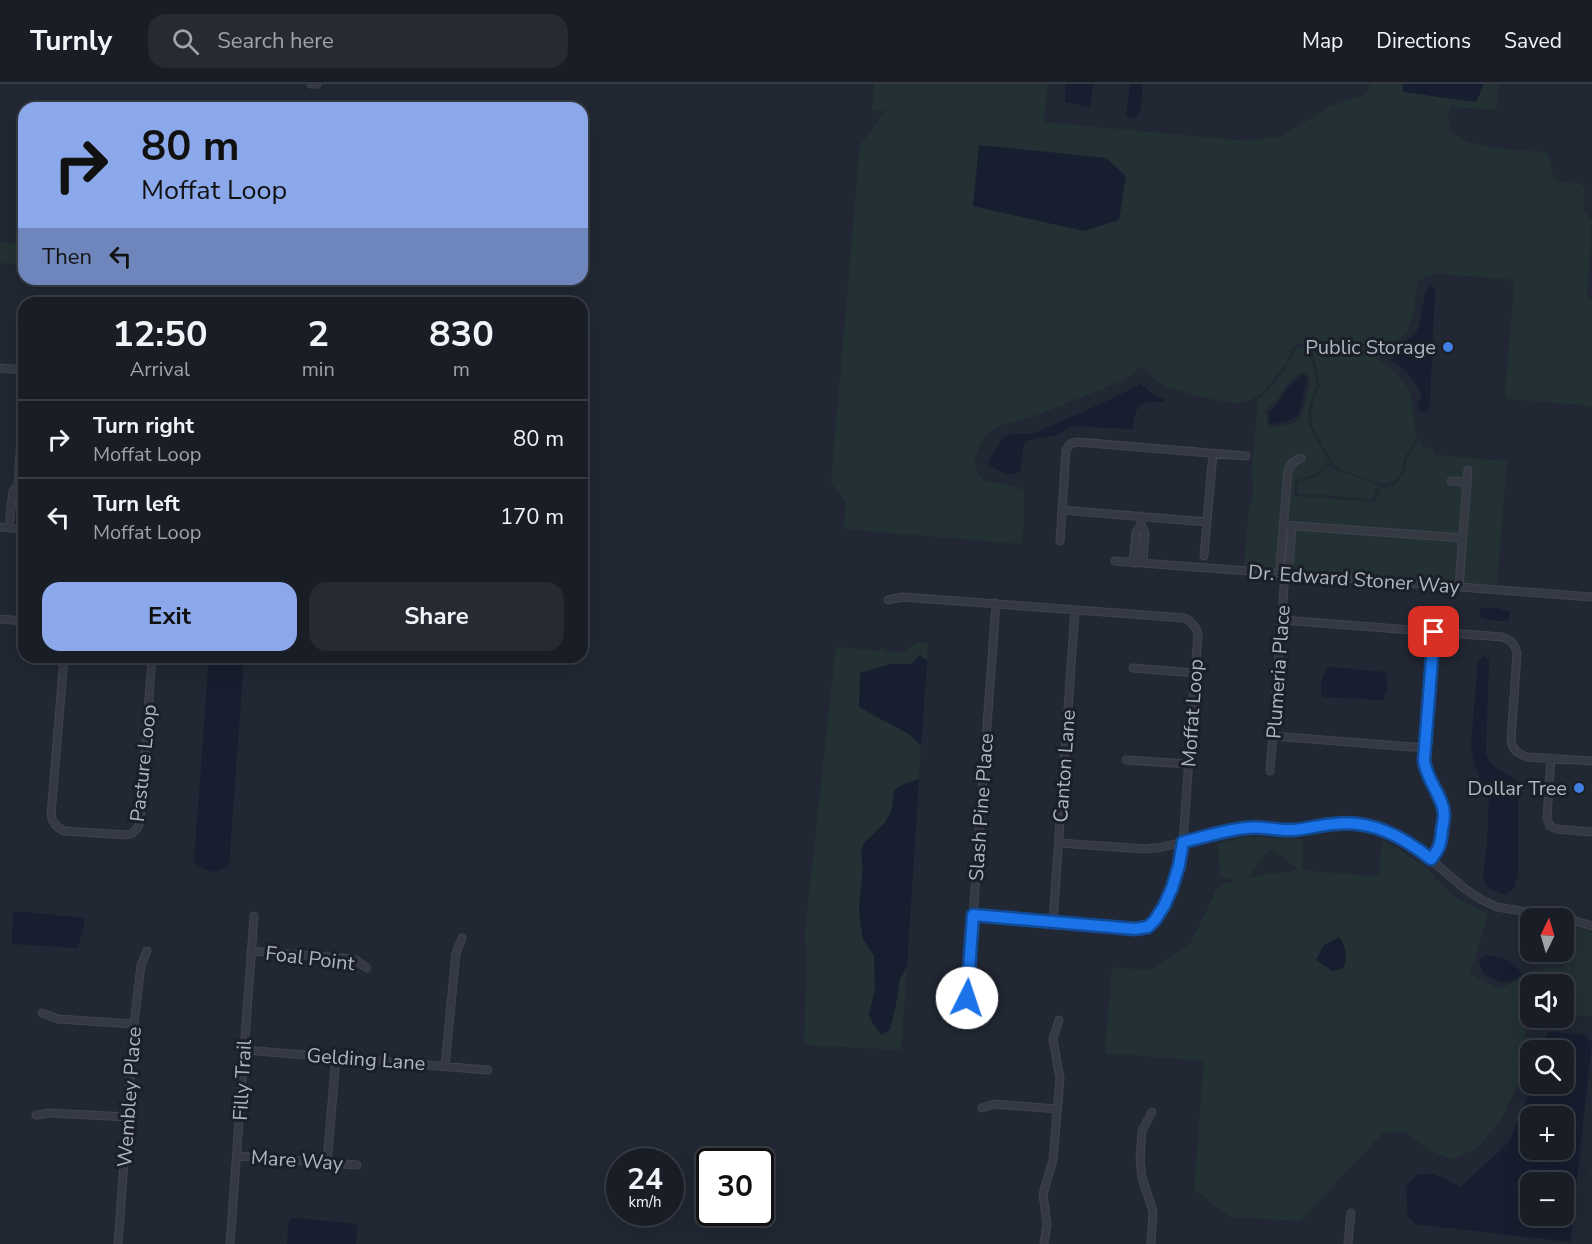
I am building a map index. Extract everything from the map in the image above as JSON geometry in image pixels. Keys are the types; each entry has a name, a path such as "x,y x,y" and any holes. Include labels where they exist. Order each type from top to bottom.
{"street":[{"path":"311,84 317,84"},
{"path":"0,368 18,370"},
{"path":"1060,541 1066,450 1072,442 1246,456"},
{"path":"1204,556 1213,453"},
{"path":"1285,574 1280,565 1288,471 1292,463 1301,458"},
{"path":"1459,587 1468,470"},
{"path":"1451,481 1467,482"},
{"path":"9,527 13,491 18,485"},
{"path":"11,506 18,506"},
{"path":"1062,510 1207,522"},
{"path":"1133,562 1136,532 1141,525 1142,516"},
{"path":"1141,525 1145,533 1143,563"},
{"path":"1283,525 1463,538"},
{"path":"1285,574 1289,566 1292,526"},
{"path":"0,527 18,528"},
{"path":"1136,536 1145,537"},
{"path":"1135,545 1144,546"},
{"path":"1281,549 1290,550"},
{"name":"Dr. Edward Stoner Way","path":"1116,561 1592,597"},
{"name":"Plumeria Place","path":"1270,771 1285,574"},
{"name":"Moffat Loop","path":"888,600 902,597 1185,618 1197,628 1183,842 1172,888 1155,920 1148,927 1135,929 973,915"},
{"name":"Slash Pine Place","path":"961,1010 967,998 996,603"},
{"name":"Canton Lane","path":"1053,922 1075,610"},
{"path":"0,620 18,621"},
{"path":"1282,620 1502,637 1510,640 1515,644 1517,652 1511,741 1513,748 1527,757 1592,761"},
{"path":"1431,859 1441,844 1444,814 1425,770 1434,632"},
{"name":"Pasture Loop","path":"64,663 52,822 64,831 127,836 134,833 140,821 152,663"},
{"path":"1133,668 1195,673"},
{"path":"1273,736 1425,748"},
{"path":"1551,758 1548,818 1550,826 1556,829 1592,832"},
{"path":"1126,760 1188,764"},
{"path":"1059,843 1145,849 1163,847 1230,830 1248,828 1290,830 1353,822 1389,832 1414,845 1465,889 1497,907 1565,918 1592,926"},
{"name":"Filly Trail","path":"230,1244 254,916"},
{"path":"446,1066 456,953 462,938"},
{"name":"Wembley Place","path":"118,1244 134,1024 141,965 147,951"},
{"name":"Foal Point","path":"251,951 354,959 367,968"},
{"path":"42,1013 58,1019 134,1024"},
{"path":"1044,1244 1047,1224 1043,1194 1053,1160 1060,1079 1053,1039 1059,1020"},
{"name":"Gelding Lane","path":"244,1050 488,1070"},
{"path":"327,1162 336,1057"},
{"path":"982,1108 994,1104 1057,1109"},
{"path":"1151,1244 1153,1211 1142,1178 1140,1160 1142,1131 1152,1112"},
{"path":"36,1115 50,1113 128,1117"},
{"name":"Mare Way","path":"237,1156 357,1165"},
{"path":"1348,1244 1351,1213"}],"shaded area":[{"path":"874,84 1047,84 1044,122 1247,141 1283,136 1328,107 1364,95 1371,84 1403,84 1403,91 1476,102 1484,84 1499,84 1497,107 1492,110 1452,107 1448,118 1450,132 1484,146 1547,153 1556,181 1580,184 1585,187 1584,211 1592,220 1587,296 1592,301 1592,406 1509,399 1505,395 1514,283 1509,279 1438,274 1425,277 1417,282 1414,313 1409,327 1405,334 1379,359 1397,373 1410,391 1416,438 1404,458 1402,471 1393,482 1384,484 1341,470 1333,463 1312,425 1311,412 1320,385 1310,347 1300,343 1292,348 1287,362 1262,394 1243,403 1210,399 1169,388 1156,380 1145,368 1140,368 1120,382 1035,416 1003,424 989,433 980,445 975,458 977,473 984,481 1011,485 1024,490 1024,527 1021,544 843,529 846,503 831,483 860,145 886,111 872,110"},
{"path":"0,242 18,244 18,264 0,263"},
{"path":"1300,347 1308,349 1317,385 1308,412 1309,426 1331,465 1326,463 1316,474 1297,480 1294,495 1375,502 1381,487 1395,485 1404,472 1407,459 1419,438 1417,424 1421,447 1434,449 1434,455 1507,461 1497,586 1290,571 1293,546 1278,545 1278,570 1234,566 1244,564 1249,508 1253,495 1252,469 1258,399 1280,376 1293,353","holes":["1301,372 1307,373 1310,385 1300,419 1285,426 1268,426 1265,411"]},
{"path":"1326,466 1378,485 1373,499 1297,493 1299,482 1317,477"},
{"path":"917,642 928,643 927,661 919,656 912,664 891,664 867,712 909,734 921,746 919,779 894,790 892,809 885,823 864,843 861,853 863,867 859,909 868,948 874,955 875,990 869,1015 890,1029 899,981 907,966 901,1050 804,1045 807,944 804,941 836,645 879,651 882,648 885,651 903,653"},
{"path":"1244,837 1303,839 1302,870 1379,877 1382,840 1427,868 1456,898 1488,914 1470,974 1500,989 1520,977 1520,1028 1526,1028 1525,1040 1520,1040 1520,1081 1501,1121 1476,1149 1451,1159 1430,1151 1405,1131 1383,1133 1300,1221 1229,1217 1194,1189 1204,1061 1105,1053 1112,967 1150,970 1190,944 1218,886 1236,880 1220,878 1218,843","holes":["1270,849 1300,870 1248,877"]},
{"path":"1577,927 1592,933 1592,1017 1574,1015 1574,974 1526,974 1533,970 1564,967 1566,962 1574,962 1574,936"}],"water":[{"path":"1065,84 1093,84 1090,107 1065,102"},
{"path":"1130,84 1143,84 1140,113 1134,119 1126,116"},
{"path":"1403,84 1484,84 1476,102 1403,92"},
{"path":"979,145 1106,158 1126,176 1119,220 1084,231 973,206"},
{"path":"1430,284 1435,289 1430,402 1427,412 1420,411 1417,404 1422,397 1413,380 1407,372 1391,360 1404,342 1417,333 1426,291"},
{"path":"1302,375 1307,380 1299,415 1285,422 1269,424 1268,413 1279,402 1287,388"},
{"path":"1141,384 1151,393 1165,400 1140,405 1135,414 1133,429 1071,426 1055,436 1025,442 1020,471 1016,473 1004,473 989,465 989,460 1003,438 1011,434 1032,434"},
{"path":"1481,608 1497,608 1510,612 1509,620 1494,621 1480,617"},
{"path":"919,655 927,661 921,746 909,734 859,707 860,673 891,664 912,664"},
{"path":"1483,656 1489,659 1486,754 1492,765 1516,780 1518,790 1518,874 1514,888 1506,895 1488,888 1483,879 1489,800 1474,764 1471,745 1478,661"},
{"path":"209,663 244,663 229,865 212,871 203,869 194,862"},
{"path":"1329,667 1385,672 1386,694 1382,700 1323,697 1322,682"},
{"path":"919,779 907,966 899,981 890,1029 882,1035 874,1026 869,1015 875,990 874,955 863,939 861,926 859,909 863,867 861,853 864,843 885,823 892,809 894,790"},
{"path":"13,911 85,918 78,948 12,944"},
{"path":"1339,937 1344,945 1346,959 1344,968 1332,971 1316,960 1324,945"},
{"path":"1487,955 1508,960 1522,973 1515,981 1501,982 1483,974 1479,960"},
{"path":"1549,1032 1584,1035 1592,1042 1574,1206 1574,1172 1520,1172 1520,1226 1572,1226 1570,1242 1415,1224 1408,1217 1406,1187 1418,1174 1434,1174 1461,1187 1509,1142 1520,1115 1520,1160 1574,1160 1574,1106 1524,1106 1529,1094 1574,1094 1574,1040 1544,1040"},
{"path":"293,1218 350,1223 358,1226 356,1244 287,1244 289,1221"}],"place":[{"name":"Public Storage","path":"1448,347"},
{"name":"Dollar Tree","path":"1579,788"}],"route":[{"path":"967,998 973,915 1135,929 1148,927 1164,906 1172,888 1183,842 1230,830 1307,829 1353,822 1389,832 1414,845 1431,859 1441,844 1444,814 1425,770 1424,760 1434,632"}]}
